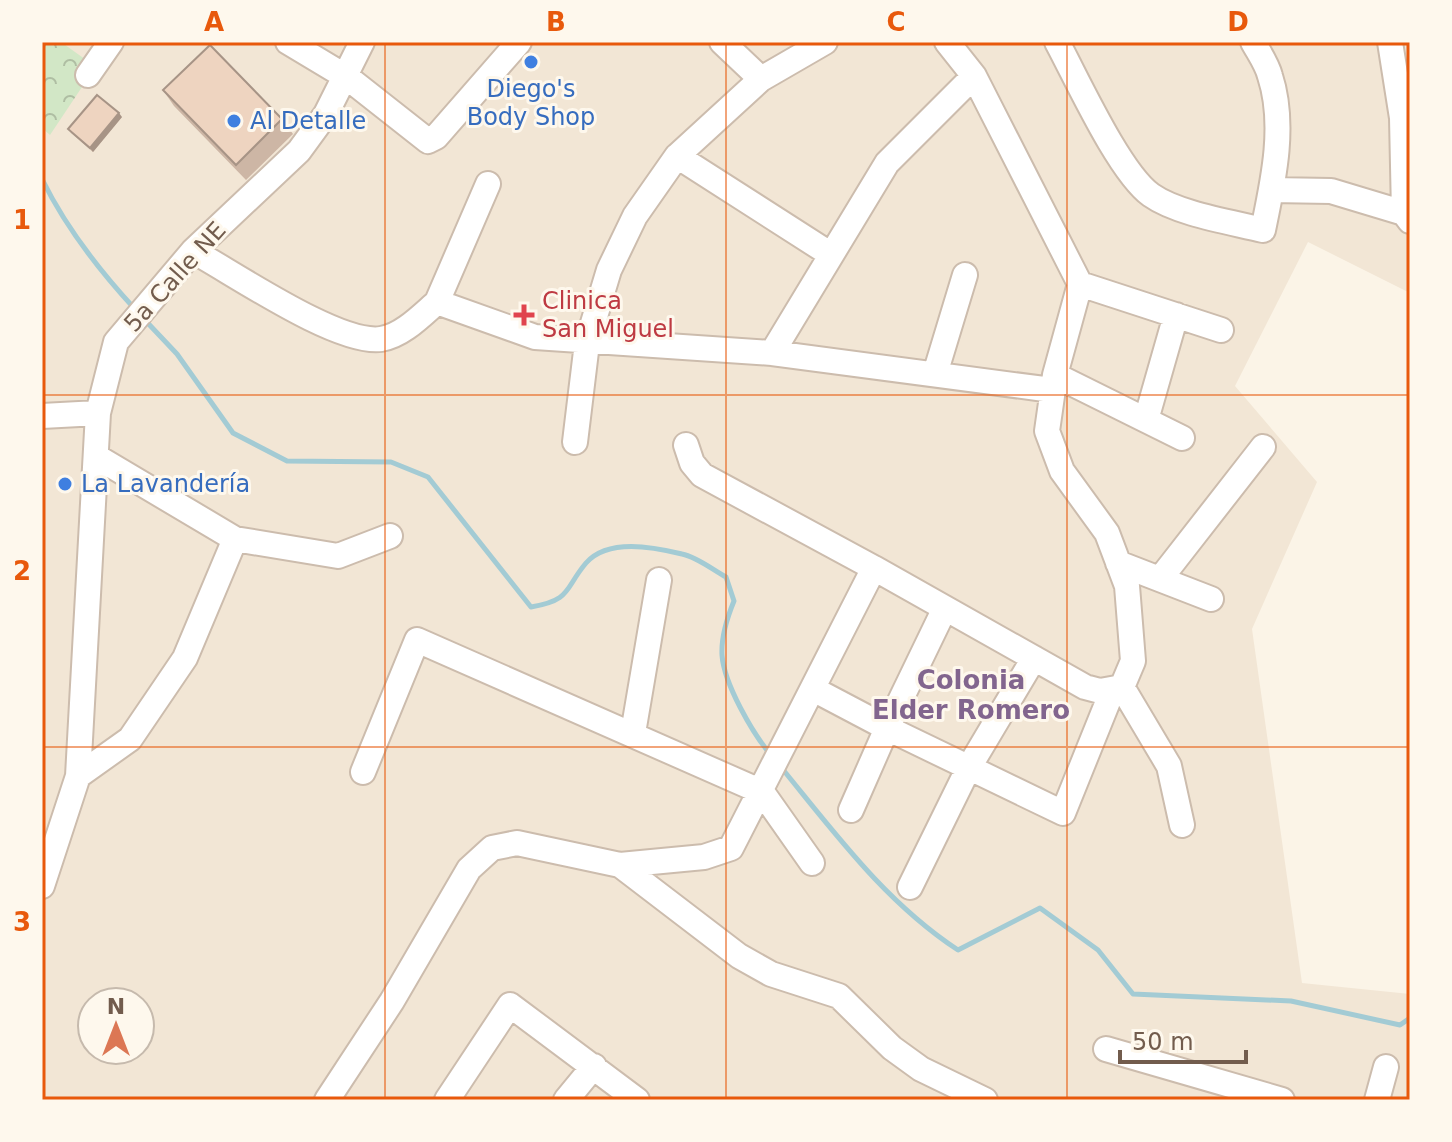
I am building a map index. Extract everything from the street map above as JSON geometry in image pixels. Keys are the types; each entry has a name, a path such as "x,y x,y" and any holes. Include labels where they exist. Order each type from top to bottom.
{"street":[{"path":"88,75 111,42"},
{"path":"288,42 348,78 419,138 428,141 436,137 519,42"},
{"name":"5a Calle NE","path":"42,886 78,776 98,413 116,342 193,251 299,151 348,78 362,42"},
{"path":"722,42 761,79"},
{"path":"575,442 587,343 609,270 635,216 677,156 761,79 825,42"},
{"path":"813,689 968,769 1063,813 1133,661 1127,586 1107,533 1062,471 1047,431 1054,382 1080,284 974,76 947,42"},
{"path":"1057,42 1125,165 1151,195 1190,211 1263,230 1276,166 1275,108 1270,76 1253,42"},
{"path":"1271,190 1331,191 1407,217 1402,118 1390,42"},
{"path":"772,353 887,163 974,76"},
{"path":"677,156 830,254"},
{"path":"193,251 336,331 363,339 384,339 412,324 437,302 488,184"},
{"path":"935,374 965,275"},
{"path":"1080,284 1221,330"},
{"path":"437,302 535,337 587,343 772,353 935,374 1054,382 1182,438"},
{"path":"1146,420 1176,315"},
{"path":"42,416 98,413"},
{"path":"686,445 692,463 702,475 1085,687 1100,691 1118,688"},
{"path":"1160,579 1263,447"},
{"path":"97,457 235,539 338,556 390,536"},
{"path":"78,776 130,739 185,658 235,539"},
{"path":"1118,563 1211,599"},
{"path":"327,1100 392,1001 469,869 492,848 517,843 620,865 704,857 731,848 874,568"},
{"path":"633,733 659,580"},
{"path":"851,810 945,608"},
{"path":"363,772 417,640 633,733 766,782 812,863"},
{"path":"910,887 968,769 1034,658"},
{"path":"1118,688 1169,766 1182,825"},
{"path":"620,865 739,956 771,974 839,996 892,1048 921,1069 985,1100"},
{"path":"449,1099 510,1005 637,1100"},
{"path":"1106,1049 1282,1100"},
{"path":"566,1100 594,1066"},
{"path":"1377,1100 1386,1067"}],"shaded area":[{"path":"42,42 1410,42 1410,293 1308,242 1235,386 1317,482 1252,629 1302,983 1410,994 1410,1100 42,1100"}],"green space":[{"path":"42,42 61,42 89,62 86,81 50,135 42,128"}],"building":[{"name":"Al Detalle","path":"210,45 282,119 236,165 163,90"},
{"path":"97,95 119,113 90,148 68,129"}],"waterway":[{"path":"42,179 84,247 134,308"},
{"path":"143,318 177,354 233,433 287,461 391,462 428,477 531,607 561,597 595,555 618,547 645,547 682,554 726,577 734,601 724,634 724,667 740,708 771,755"},
{"path":"780,766 884,888 958,950 1040,908 1098,950 1133,994 1291,1001 1400,1025 1410,1018"}],"place":[{"name":"Diego's Body Shop","path":"531,62"},
{"name":"Al Detalle","path":"234,121"},
{"name":"Clinica San Miguel","path":"524,315"},
{"name":"La Lavandería","path":"65,484"}],"district":[{"name":"Colonia Elder Romero","path":"971,695"}]}
